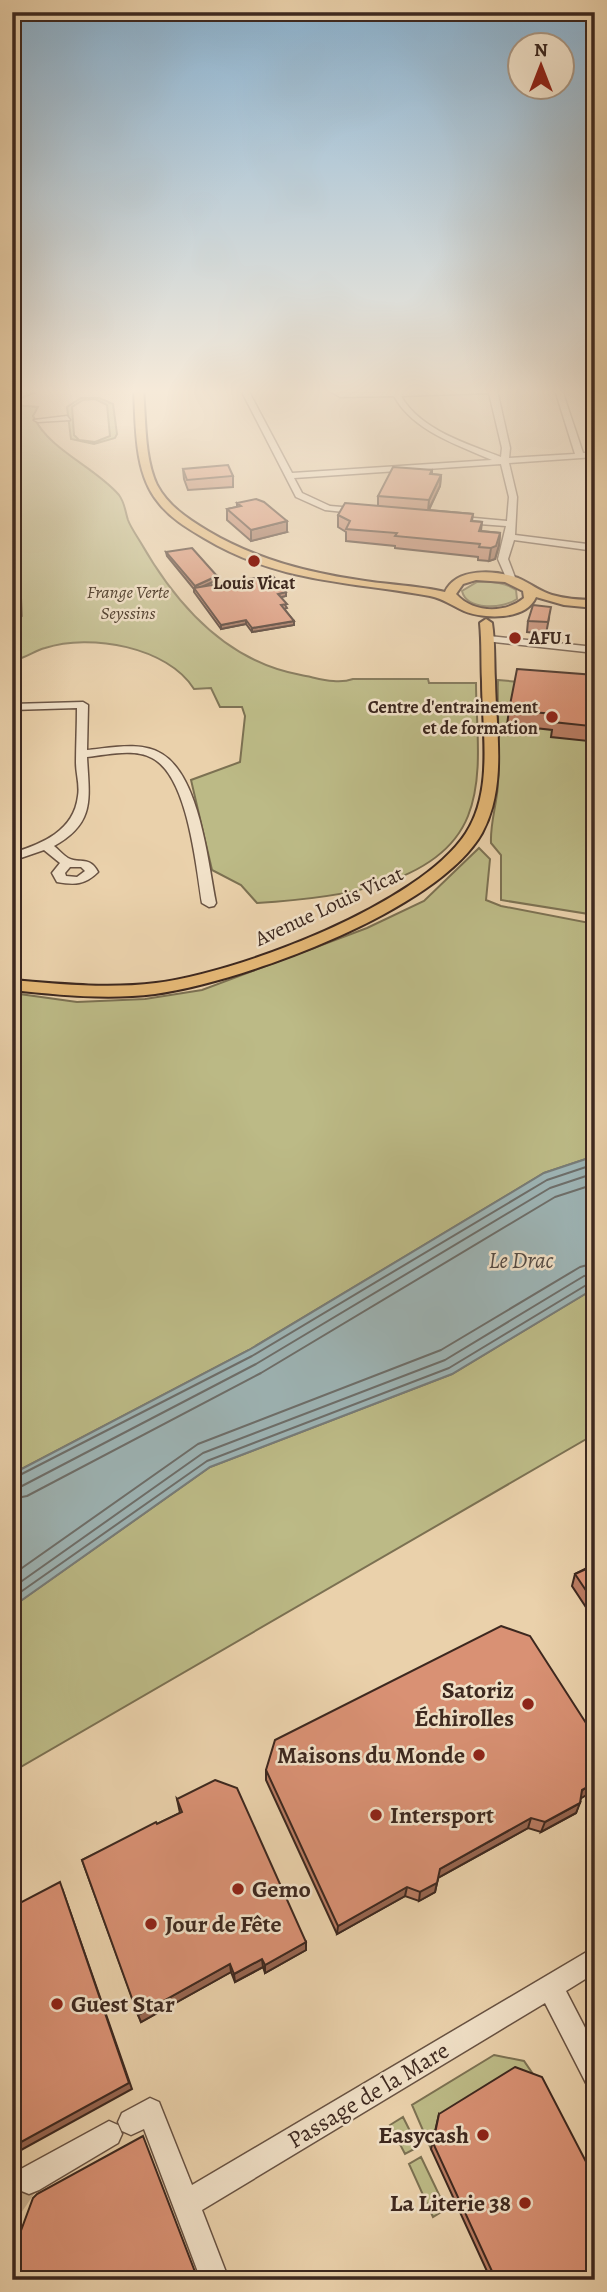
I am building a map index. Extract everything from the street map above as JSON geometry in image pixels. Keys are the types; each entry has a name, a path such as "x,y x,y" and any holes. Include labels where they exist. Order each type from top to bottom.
{"main road":[{"path":"161,497 174,513 208,538 294,572 343,582 430,592 452,598 474,610 501,611 524,605 595,610"},
{"path":"200,531 299,567 400,584 428,586 455,584 484,576 511,580 529,591 559,601 595,604"},
{"path":"452,598 450,591 455,584"},
{"path":"524,605 530,599 529,591"},
{"path":"474,610 487,631 501,611"},
{"name":"Avenue Louis Vicat","path":"12,985 64,990 123,991 201,980 243,969 292,949 413,892 465,846 474,834 486,804 490,745 487,631"}],"street":[{"path":"302,497 328,508 372,512"},
{"path":"484,576 503,559 510,537 513,497"},
{"path":"436,517 511,524"},
{"path":"510,537 595,548"},
{"path":"503,559 511,580"},
{"path":"487,631 595,650"},
{"path":"12,707 83,705 85,798 78,819 48,847 12,858"},
{"path":"82,754 131,751 158,755 171,768 180,782 187,805 209,903"},
{"path":"48,847 67,863"},
{"name":"Passage de la Mare","path":"187,2204 595,1959"},
{"path":"550,1986 595,2074"},
{"path":"29,2180 150,2111 215,2280"}],"green space":[{"name":"Frange Verte Seyssins","path":"12,497 120,497 134,532 171,588 207,628 250,658 274,668 334,681 428,679 429,683 476,683 478,767 468,816 453,841 432,860 406,875 346,893 257,903 241,885 212,870 191,780 240,762 245,716 242,707 220,707 211,688 194,689 166,663 127,647 84,642 63,644 41,649 15,660 12,618 22,616 21,598 12,574"},
{"path":"477,582 507,585 516,590 517,599 503,605 478,605 465,597 462,591"},
{"path":"498,680 595,689 595,915 501,900 501,855 491,843 498,784"},
{"path":"479,848 490,859 486,900 501,906 595,924 595,1156 544,1173 249,1350 12,1474 12,993 77,1002 145,999 202,990 367,928 424,901"},
{"path":"595,1288 595,1434 12,1772 12,1607 210,1467 452,1374"},
{"path":"494,2055 524,2061 535,2077 431,2149 412,2105"},
{"path":"403,2117 418,2147 405,2154 390,2125"},
{"path":"421,2157 446,2209 433,2217 409,2164"}],"water":[{"name":"Le Drac","path":"595,1156 595,1288 452,1374 210,1467 12,1607 12,1474 249,1350 544,1173"}],"building":[{"path":"390,497 430,497 429,500"},
{"path":"256,499 264,502 287,521 251,530 227,509 241,506 237,503"},
{"path":"345,503 473,514 471,521 482,522 479,531 500,533 496,546 491,548 479,547 480,544 395,536 397,533 346,529 350,521 338,515"},
{"path":"192,548 217,576 195,586 166,552"},
{"path":"595,550 595,574 592,574"},
{"path":"272,575 286,592 278,594 287,604 281,605 294,621 252,628 246,620 221,625 194,588"},
{"path":"533,605 551,607 548,622 528,621"},
{"name":"Centre d'entrainement et de formation","path":"517,669 595,675 595,719 591,718 590,726 553,722 554,714 509,710"},
{"path":"595,1565 595,1604 575,1574"},
{"path":"501,1626 530,1636 595,1737 595,1783 582,1790 580,1803 545,1822 531,1818 440,1869 437,1883 420,1892 407,1887 338,1926 266,1770 275,1740"},
{"path":"215,1780 237,1788 306,1942 265,1965 262,1959 234,1974 230,1964 138,2015 82,1860 156,1822 157,1824 182,1812 177,1799"},
{"name":"Guest Star","path":"60,1882 129,2083 12,2147 12,1907"},
{"name":"La Literie 38","path":"515,2067 542,2077 595,2179 595,2280 496,2280 433,2143 439,2114"},
{"path":"143,2136 197,2277 205,2280 12,2280 12,2255 33,2198"}],"tunnel":[{"path":"12,2205 29,2180"}],"place":[{"name":"Louis Vicat","path":"254,561"},
{"name":"AFU 1","path":"515,638"},
{"name":"Centre d'entrainement et de formation","path":"552,717"},
{"name":"Satoriz Échirolles","path":"528,1704"},
{"name":"Maisons du Monde","path":"479,1755"},
{"name":"Intersport","path":"376,1815"},
{"name":"Gemo","path":"238,1889"},
{"name":"Jour de Fête","path":"151,1924"},
{"name":"Guest Star","path":"57,2004"},
{"name":"Easycash","path":"483,2135"},
{"name":"La Literie 38","path":"525,2203"}]}
